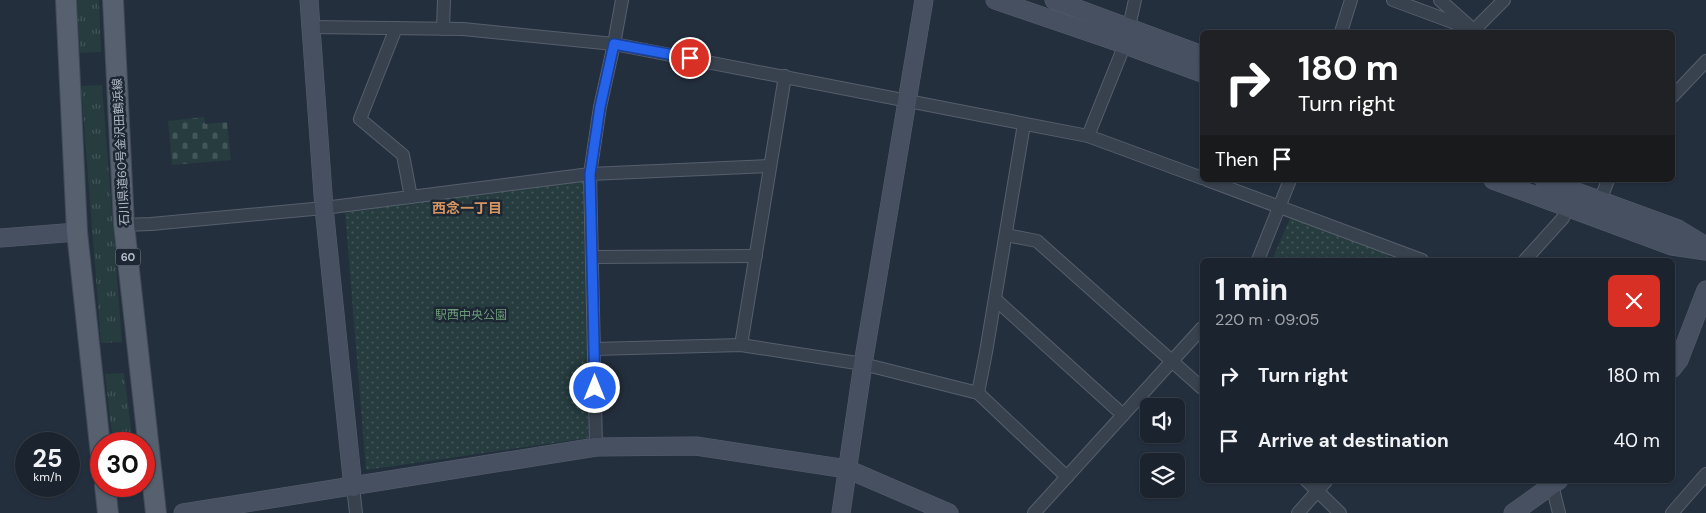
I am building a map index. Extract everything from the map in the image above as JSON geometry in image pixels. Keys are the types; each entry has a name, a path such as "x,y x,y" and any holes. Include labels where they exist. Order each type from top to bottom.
{"main road":[{"path":"66,0 77,232 99,432"},
{"name":"石川県道60号金沢田鶴浜線","path":"113,0 124,225 156,513"},
{"path":"106,497 108,513"}],"street":[{"path":"310,0 324,208 356,513"},
{"path":"443,29 444,0"},
{"path":"596,447 590,174 600,107 622,0"},
{"path":"841,513 863,364 924,0"},
{"path":"994,0 1200,54"},
{"path":"1054,0 1200,72"},
{"path":"1088,136 1126,36 1135,0"},
{"path":"1342,30 1351,0"},
{"path":"1393,0 1472,30"},
{"path":"1440,0 1474,30"},
{"path":"1476,30 1504,0"},
{"path":"312,28 463,29 614,44 1088,136 1200,177"},
{"path":"396,28 360,119 403,155 411,197"},
{"path":"1675,94 1706,61"},
{"path":"741,345 785,76"},
{"path":"978,393 1024,124"},
{"path":"124,225 324,208 590,174 770,166"},
{"path":"1212,182 1417,258"},
{"path":"1259,258 1289,182"},
{"path":"1501,182 1570,199 1600,201 1678,230 1706,246"},
{"path":"1547,182 1570,199 1672,246 1706,251"},
{"path":"1600,201 1607,182"},
{"path":"1527,258 1563,218 1570,199"},
{"path":"0,238 77,232"},
{"path":"1006,235 1037,241 1200,386"},
{"path":"592,257 756,256"},
{"path":"1675,365 1706,290"},
{"path":"995,299 1123,415"},
{"path":"1034,513 1200,330"},
{"path":"595,349 741,345 863,364 978,393 1067,477"},
{"path":"183,513 596,447 696,446 847,469 949,513"},
{"path":"1676,511 1706,474"},
{"path":"1310,483 1340,513"},
{"path":"1298,513 1324,483"},
{"path":"1513,513 1552,483"},
{"path":"1553,483 1559,513"}],"green space":[{"path":"77,0 99,0 101,52 80,53"},
{"path":"102,85 122,342 101,343 81,86"},
{"path":"204,117 205,124 227,122 231,160 172,165 168,121"},
{"name":"駅西中央公園","path":"587,179 588,438 366,470 345,211"},
{"path":"1291,216 1391,252 1387,258 1273,258"},
{"path":"124,373 131,432 112,432 105,374"}],"district":[{"name":"西念一丁目","path":"467,208"}],"route":[{"path":"595,388 590,174 600,107 614,44 690,58"}]}
